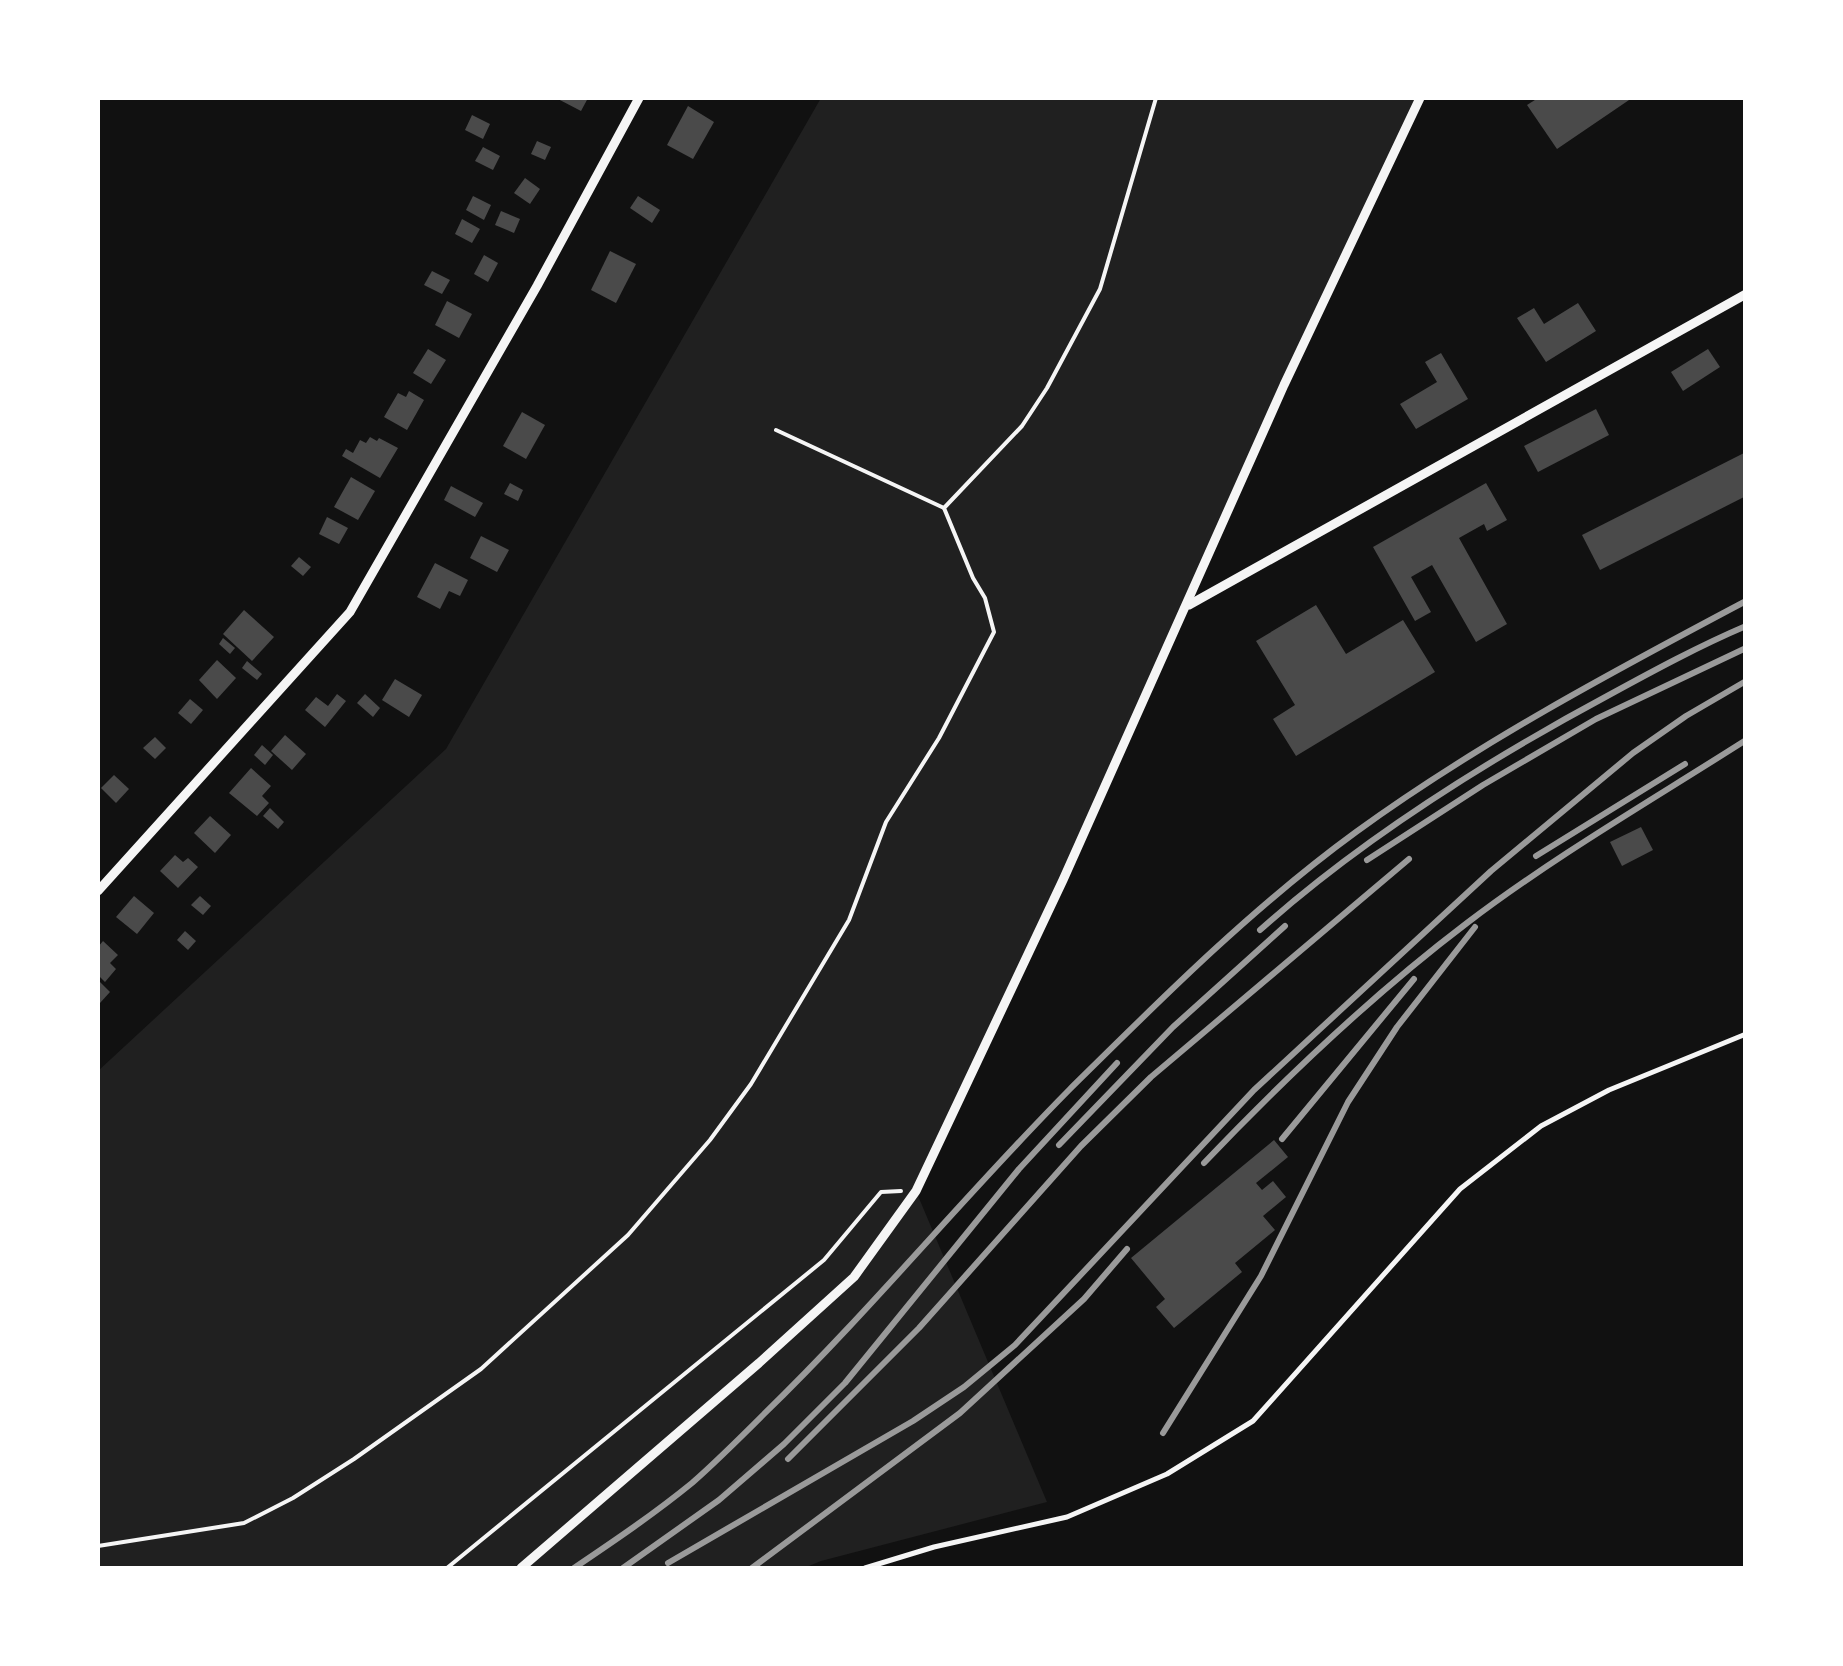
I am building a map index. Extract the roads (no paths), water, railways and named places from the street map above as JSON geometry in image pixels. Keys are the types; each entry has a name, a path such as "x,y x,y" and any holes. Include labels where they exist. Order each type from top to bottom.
{"street":[{"path":"98,891 350,612 537,286 639,98"},
{"path":"521,1568 620,1486 854,1277 916,1191 1039,931 1284,385 1420,98"},
{"path":"1187,606 1746,294"}],"lane":[{"path":"866,1568 934,1547 1066,1517 1182,1465 1253,1420 1460,1189 1527,1136 1609,1090 1746,1034"}],"railway":[{"path":"574,1568 663,1506 720,1458 804,1375 1070,1089 1173,988 1281,891 1356,832 1497,739 1746,601"},
{"path":"1260,930 1341,863 1427,802 1563,720 1746,626"},
{"path":"1367,860 1483,785 1596,719 1746,648"},
{"path":"668,1563 913,1421 964,1387 1015,1345 1254,1090 1491,871 1633,753 1746,681"},
{"path":"1204,1163 1331,1038 1432,950 1534,875 1746,740"},
{"path":"1536,856 1685,764"},
{"path":"788,1459 919,1328 1081,1146 1151,1077 1409,859"},
{"path":"1059,1145 1173,1027 1285,926"},
{"path":"1163,1433 1261,1276 1348,1102 1397,1027 1475,927"},
{"path":"1282,1139 1414,979"},
{"path":"623,1568 719,1500 784,1444 845,1383 1019,1169 1117,1063"},
{"path":"752,1568 960,1413 1084,1299 1127,1249"}]}
